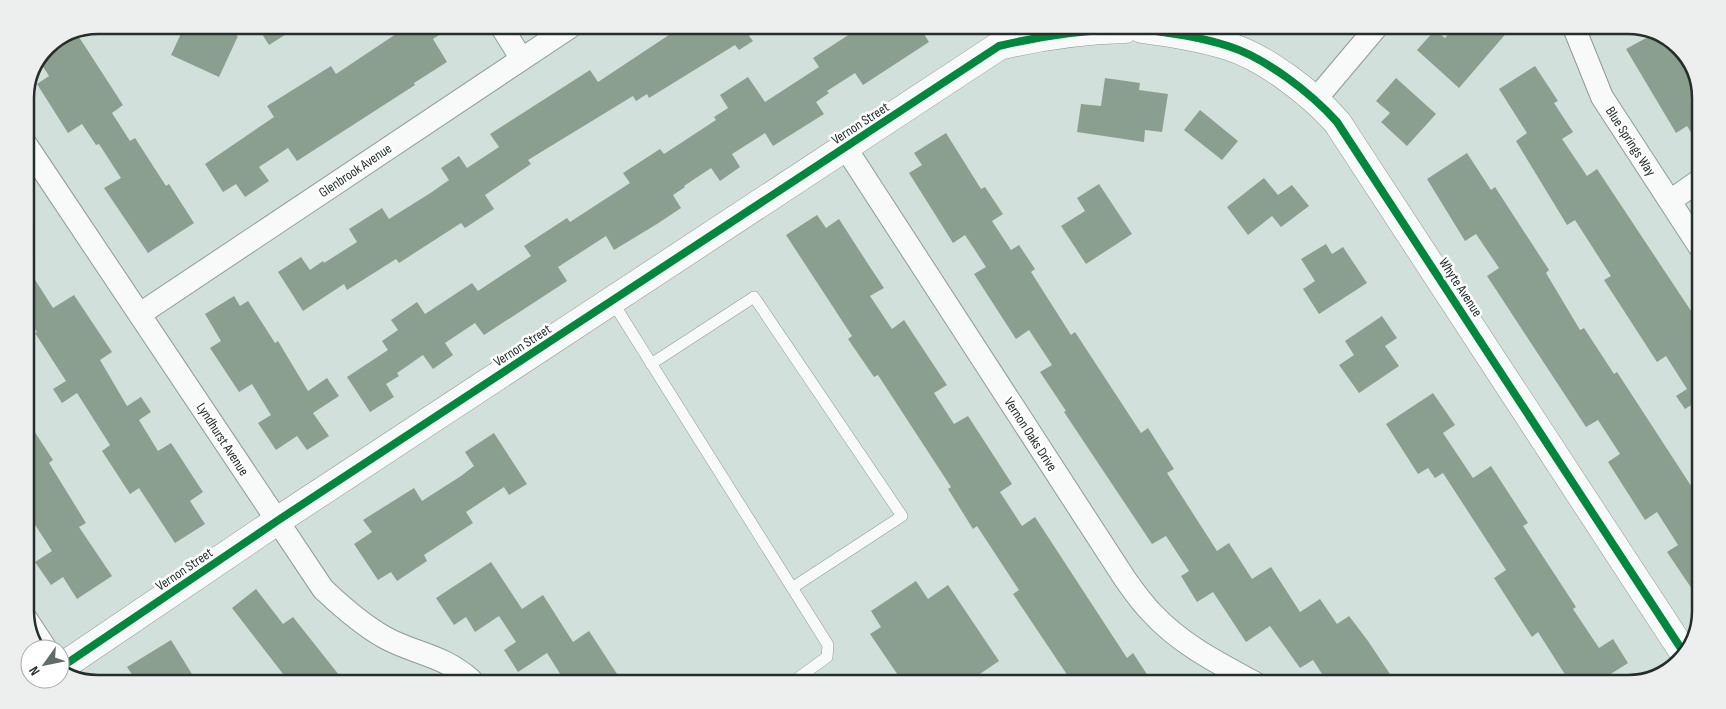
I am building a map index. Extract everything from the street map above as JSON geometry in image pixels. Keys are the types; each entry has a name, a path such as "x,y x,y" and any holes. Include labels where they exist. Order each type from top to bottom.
{"street":[{"path":"506,34 521,58"},
{"name":"Glenbrook Avenue","path":"140,314 559,34"},
{"path":"993,37 1058,34"},
{"name":"Whyte Avenue","path":"1181,34 1230,47 1281,74 1316,99 1338,122 1358,149 1681,647"},
{"path":"1316,99 1372,34"},
{"name":"Blue Springs Way","path":"1577,34 1602,97 1692,235"},
{"name":"Vernon Street","path":"70,663 277,521 845,147 993,37"},
{"name":"Vernon Oaks Drive","path":"845,147 1125,579 1151,612 1175,635 1205,656 1241,675"},
{"name":"Lyndhurst Avenue","path":"34,156 323,589 353,616 386,638 435,656 464,675"},
{"path":"1670,201 1692,186"}],"lane":[{"path":"651,364 754,297 902,516 792,588"},
{"path":"612,301 828,645 827,657 802,675"}],"building":[{"path":"181,34 234,34 238,36 219,77 171,55"},
{"path":"262,34 286,34 269,45"},
{"path":"396,34 441,34 433,39 447,62 414,83 415,85 297,161 288,148 259,167 269,181 245,197 236,184 223,192 205,164 274,117 267,106 331,66 336,74"},
{"path":"670,34 752,34 749,36 753,41 739,50 735,45 649,98 647,94 636,101 633,96 528,160 531,164 485,195 494,209 465,228 461,223 399,263 396,259 347,290 344,284 303,311 278,272 301,257 310,270 323,261 324,263 357,242 349,229 382,208 389,219 449,180 441,168 459,156 467,168 499,147 490,134 590,70 598,82"},
{"path":"850,34 924,34 929,42 863,85 855,73 827,91 829,93 816,102 824,114 773,146 765,133 732,154 740,167 720,181 711,168 684,186 673,195 681,208 657,224 614,250 606,236 558,267 567,281 484,335 475,323 445,343 453,355 433,369 423,355 397,373 399,376 386,384 394,397 370,412 347,377 388,350 382,341 398,330 391,320 417,302 425,314 472,283 478,291 531,256 524,246 567,218 570,222 630,183 623,173 660,149 664,154 716,120 714,117 728,108 720,95 748,77 765,102 819,67 813,58"},
{"path":"1431,34 1440,34 1445,38 1448,34 1506,34 1459,88 1417,50"},
{"path":"79,37 123,105 112,113 130,141 135,138 166,186 169,184 194,223 148,253 104,188 121,178 99,144 96,145 82,124 68,133 37,84 49,76 43,66 45,62 62,45"},
{"path":"1648,37 1664,45 1681,62 1691,85 1692,134 1687,126 1676,133 1626,49"},
{"path":"1535,66 1558,101 1554,103 1573,132 1562,139 1587,176 1597,169 1692,312 1692,405 1685,409 1676,396 1687,389 1666,356 1657,362 1604,280 1611,276 1575,220 1567,225 1516,141 1527,133 1499,89"},
{"path":"1105,78 1140,83 1139,90 1168,94 1162,132 1145,130 1144,142 1077,132 1081,104 1101,106"},
{"path":"1396,78 1436,114 1407,146 1381,122 1390,113 1376,101"},
{"path":"1200,110 1238,141 1222,160 1184,130"},
{"path":"946,133 981,189 985,187 1003,214 992,221 1011,250 1019,245 1035,269 1031,272 1071,335 1075,332 1141,433 1148,428 1174,469 1167,473 1217,551 1229,543 1252,579 1271,567 1300,612 1320,599 1337,624 1349,616 1391,675 1323,675 1313,660 1300,668 1270,626 1246,642 1213,592 1197,602 1181,576 1189,571 1166,536 1152,544 1064,412 1066,411 1040,372 1052,365 1029,330 1016,339 974,274 986,267 965,235 953,243 909,173 922,165 914,153"},
{"path":"1467,153 1491,190 1495,187 1549,270 1546,273 1580,330 1584,328 1614,374 1617,372 1692,487 1692,589 1667,552 1678,545 1657,512 1645,520 1608,462 1620,454 1598,420 1586,427 1487,276 1499,268 1476,234 1465,241 1427,179"},
{"path":"1264,178 1278,195 1292,185 1309,206 1281,227 1272,216 1248,235 1227,207"},
{"path":"1099,184 1132,234 1086,264 1061,226 1085,211 1077,198"},
{"path":"817,215 826,228 839,219 884,288 870,296 892,329 904,320 947,385 934,393 954,424 968,416 1012,484 1000,492 1022,526 1035,517 1127,658 1133,653 1147,675 1067,675 1013,594 1019,590 977,526 973,529 948,489 951,487 878,375 874,377 848,339 852,336 786,235"},
{"path":"1326,244 1332,254 1343,247 1367,283 1319,314 1303,289 1315,281 1301,259"},
{"path":"34,278 53,308 74,295 112,352 100,360 127,406 141,397 151,412 139,420 158,451 171,443 203,492 190,501 205,524 175,543 139,488 130,494 102,451 110,445 77,393 62,403 53,389 66,381 35,333 37,332 34,328"},
{"path":"234,296 240,306 248,301 275,343 278,341 308,391 327,378 339,396 313,413 329,436 307,450 297,436 276,450 258,423 271,415 252,384 239,392 210,348 221,341 205,314"},
{"path":"1382,316 1397,338 1385,346 1399,366 1359,393 1339,365 1354,355 1345,341"},
{"path":"1433,393 1455,425 1443,433 1473,478 1491,466 1528,523 1523,526 1576,607 1573,609 1599,648 1613,639 1628,663 1609,675 1565,675 1538,632 1532,637 1494,578 1506,570 1443,473 1435,478 1428,468 1418,474 1386,424"},
{"path":"34,431 53,460 49,463 86,523 79,527 112,576 77,599 63,577 51,585 35,562 52,551 34,523"},
{"path":"494,433 527,484 509,495 504,487 466,512 473,523 424,555 427,561 397,581 391,572 378,580 354,544 372,532 363,520 414,488 422,501 461,476 474,466 465,452"},
{"path":"491,562 522,609 543,595 573,642 589,631 618,675 561,675 547,653 518,672 504,650 516,642 499,616 475,632 466,617 454,625 436,598"},
{"path":"916,581 928,599 948,585 999,661 978,675 898,675 870,634 881,627 871,611"},
{"path":"256,589 283,624 293,617 339,675 284,675 232,608"},
{"path":"171,640 193,675 132,675 127,667"}],"cycle path":[{"path":"70,661 277,521 999,46 1062,34"},
{"path":"1175,34 1228,46 1257,59 1301,88 1337,122 1681,648"}]}
